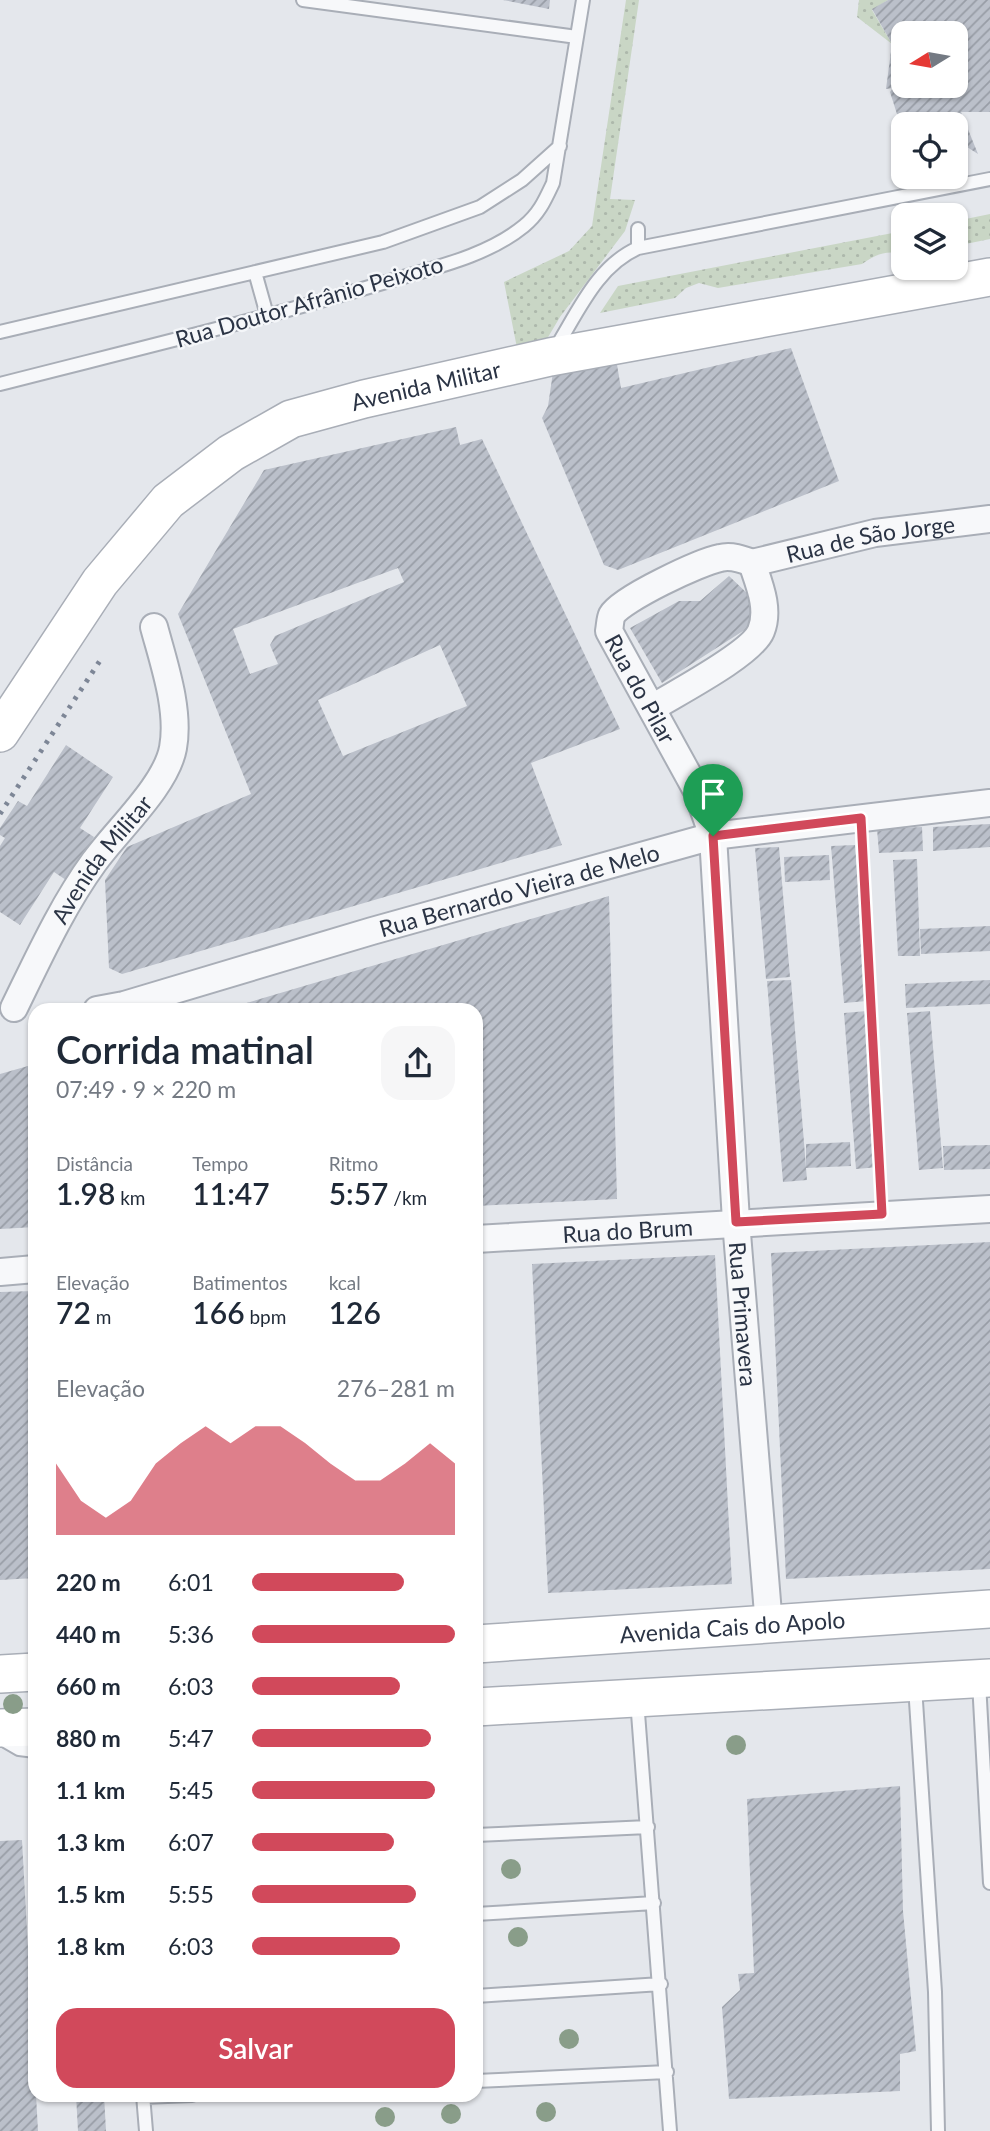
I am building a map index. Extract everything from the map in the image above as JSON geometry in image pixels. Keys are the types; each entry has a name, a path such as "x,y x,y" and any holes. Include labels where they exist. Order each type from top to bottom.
{"main road":[{"name":"Avenida Militar","path":"0,733 100,582 169,502 231,453 291,419 364,399 550,357 990,277"},
{"name":"Avenida Cais do Apolo","path":"483,1644 990,1609"},
{"path":"0,1674 28,1672"},
{"path":"483,1707 984,1678"},
{"path":"0,1728 28,1727"}],"street":[{"name":"Rua de São Jorge","path":"611,616 620,605 722,557 740,558 752,563 875,533 990,519"},
{"name":"Rua de São Jorge","path":"652,708 749,648 761,632 764,601 752,563"},
{"name":"Rua do Pilar","path":"611,616 609,631 614,644 697,791 713,836"},
{"name":"Avenida Militar","path":"16,1011 43,948 92,864 162,775 173,751 176,727 154,627"},
{"name":"Rua Bernardo Vieira de Melo","path":"131,1003 372,931 713,836 990,803"},
{"name":"Rua Primavera","path":"713,836 736,1222 769,1626"},
{"name":"Rua do Brum","path":"483,1239 990,1209"},
{"path":"0,1272 28,1270"}],"lane":[{"path":"303,0 577,37"},
{"name":"Rua Doutor Afrânio Peixoto","path":"0,384 357,290 487,248 523,228 541,209 553,183 583,0"},
{"name":"Rua Doutor Afrânio Peixoto","path":"0,332 383,242 480,207 522,180 560,146"},
{"path":"550,357 604,270 621,255 638,247 990,179"},
{"path":"638,229 638,247"},
{"path":"254,271 267,315"},
{"path":"984,1678 990,1883"},
{"path":"915,1683 935,1992 938,2131"},
{"path":"637,1699 661,1984 670,2131"},
{"path":"0,1738 19,1749 28,1750"},
{"path":"483,1836 648,1827"},
{"path":"483,1914 654,1903"},
{"path":"483,1996 661,1984"},
{"path":"483,2081 667,2072"},
{"path":"144,2102 146,2131"}],"path":[{"path":"861,818 882,1214"}],"green space":[{"path":"626,0 639,0 610,199 635,200 625,231 560,317 544,344 517,348 504,282 569,251 592,226"},
{"path":"859,0 888,0 872,10 891,43 857,17"},
{"path":"990,214 990,239 968,244 968,219"},
{"path":"891,233 891,253 877,255 862,264 718,288 699,283 686,288 675,298 600,313 618,286"}],"building":[{"path":"503,0 550,0 549,9"},
{"path":"888,0 990,0 990,112 896,112 892,98 968,98 968,21 891,21 891,42 872,9"},
{"path":"891,52 891,88 886,89"},
{"path":"968,129 978,154 968,148"},
{"path":"791,348 839,481 618,570 604,565 542,418 548,406 553,372 616,359 621,388"},
{"path":"456,427 460,445 482,439 620,729 531,763 562,845 122,974 109,968 105,880 127,847 251,794 178,614 264,470","holes":["398,568 404,582 275,636 270,645 278,664 250,674 233,629","440,645 467,706 343,756 318,700"]},
{"path":"729,576 750,596 757,622 662,683 630,628 679,601 700,601"},
{"path":"66,745 113,777 80,828 94,837 66,880 54,872 20,925 0,912 0,846 5,838 0,835 0,828 18,801 27,806"},
{"path":"990,824 990,847 933,851 933,827"},
{"path":"922,827 923,851 879,853 877,829"},
{"path":"855,845 867,1001 844,1003 831,846"},
{"path":"779,847 790,977 766,979 755,848"},
{"path":"829,855 830,880 785,882 784,857"},
{"path":"917,859 920,956 898,956 893,860"},
{"path":"609,896 617,1199 483,1206 483,1003 247,1003"},
{"path":"990,926 990,951 921,954 920,929"},
{"path":"791,980 807,1180 783,1182 767,981"},
{"path":"990,980 990,1004 906,1008 905,984"},
{"path":"867,1011 879,1167 856,1169 844,1013"},
{"path":"930,1011 943,1168 919,1170 907,1013"},
{"path":"28,1066 28,1227 0,1229 0,1074"},
{"path":"850,1142 851,1166 806,1168 806,1144"},
{"path":"990,1145 990,1169 944,1170 943,1146"},
{"path":"990,1242 990,1569 786,1579 771,1253"},
{"path":"715,1255 732,1584 548,1593 532,1264"},
{"path":"28,1291 28,1578 0,1580 0,1292"},
{"path":"900,1786 903,1911 916,2051 900,2054 900,2091 729,2099 722,2007 740,1990 738,1974 754,1973 747,1799"},
{"path":"22,1840 28,1949 28,2102 36,2102 38,2131 0,2131 0,1841"},
{"path":"76,2102 104,2102 106,2131 78,2131"}],"railway":[{"path":"0,814 103,656"}],"route":[{"path":"861,818 882,1214 736,1222 713,836 861,818"}]}
